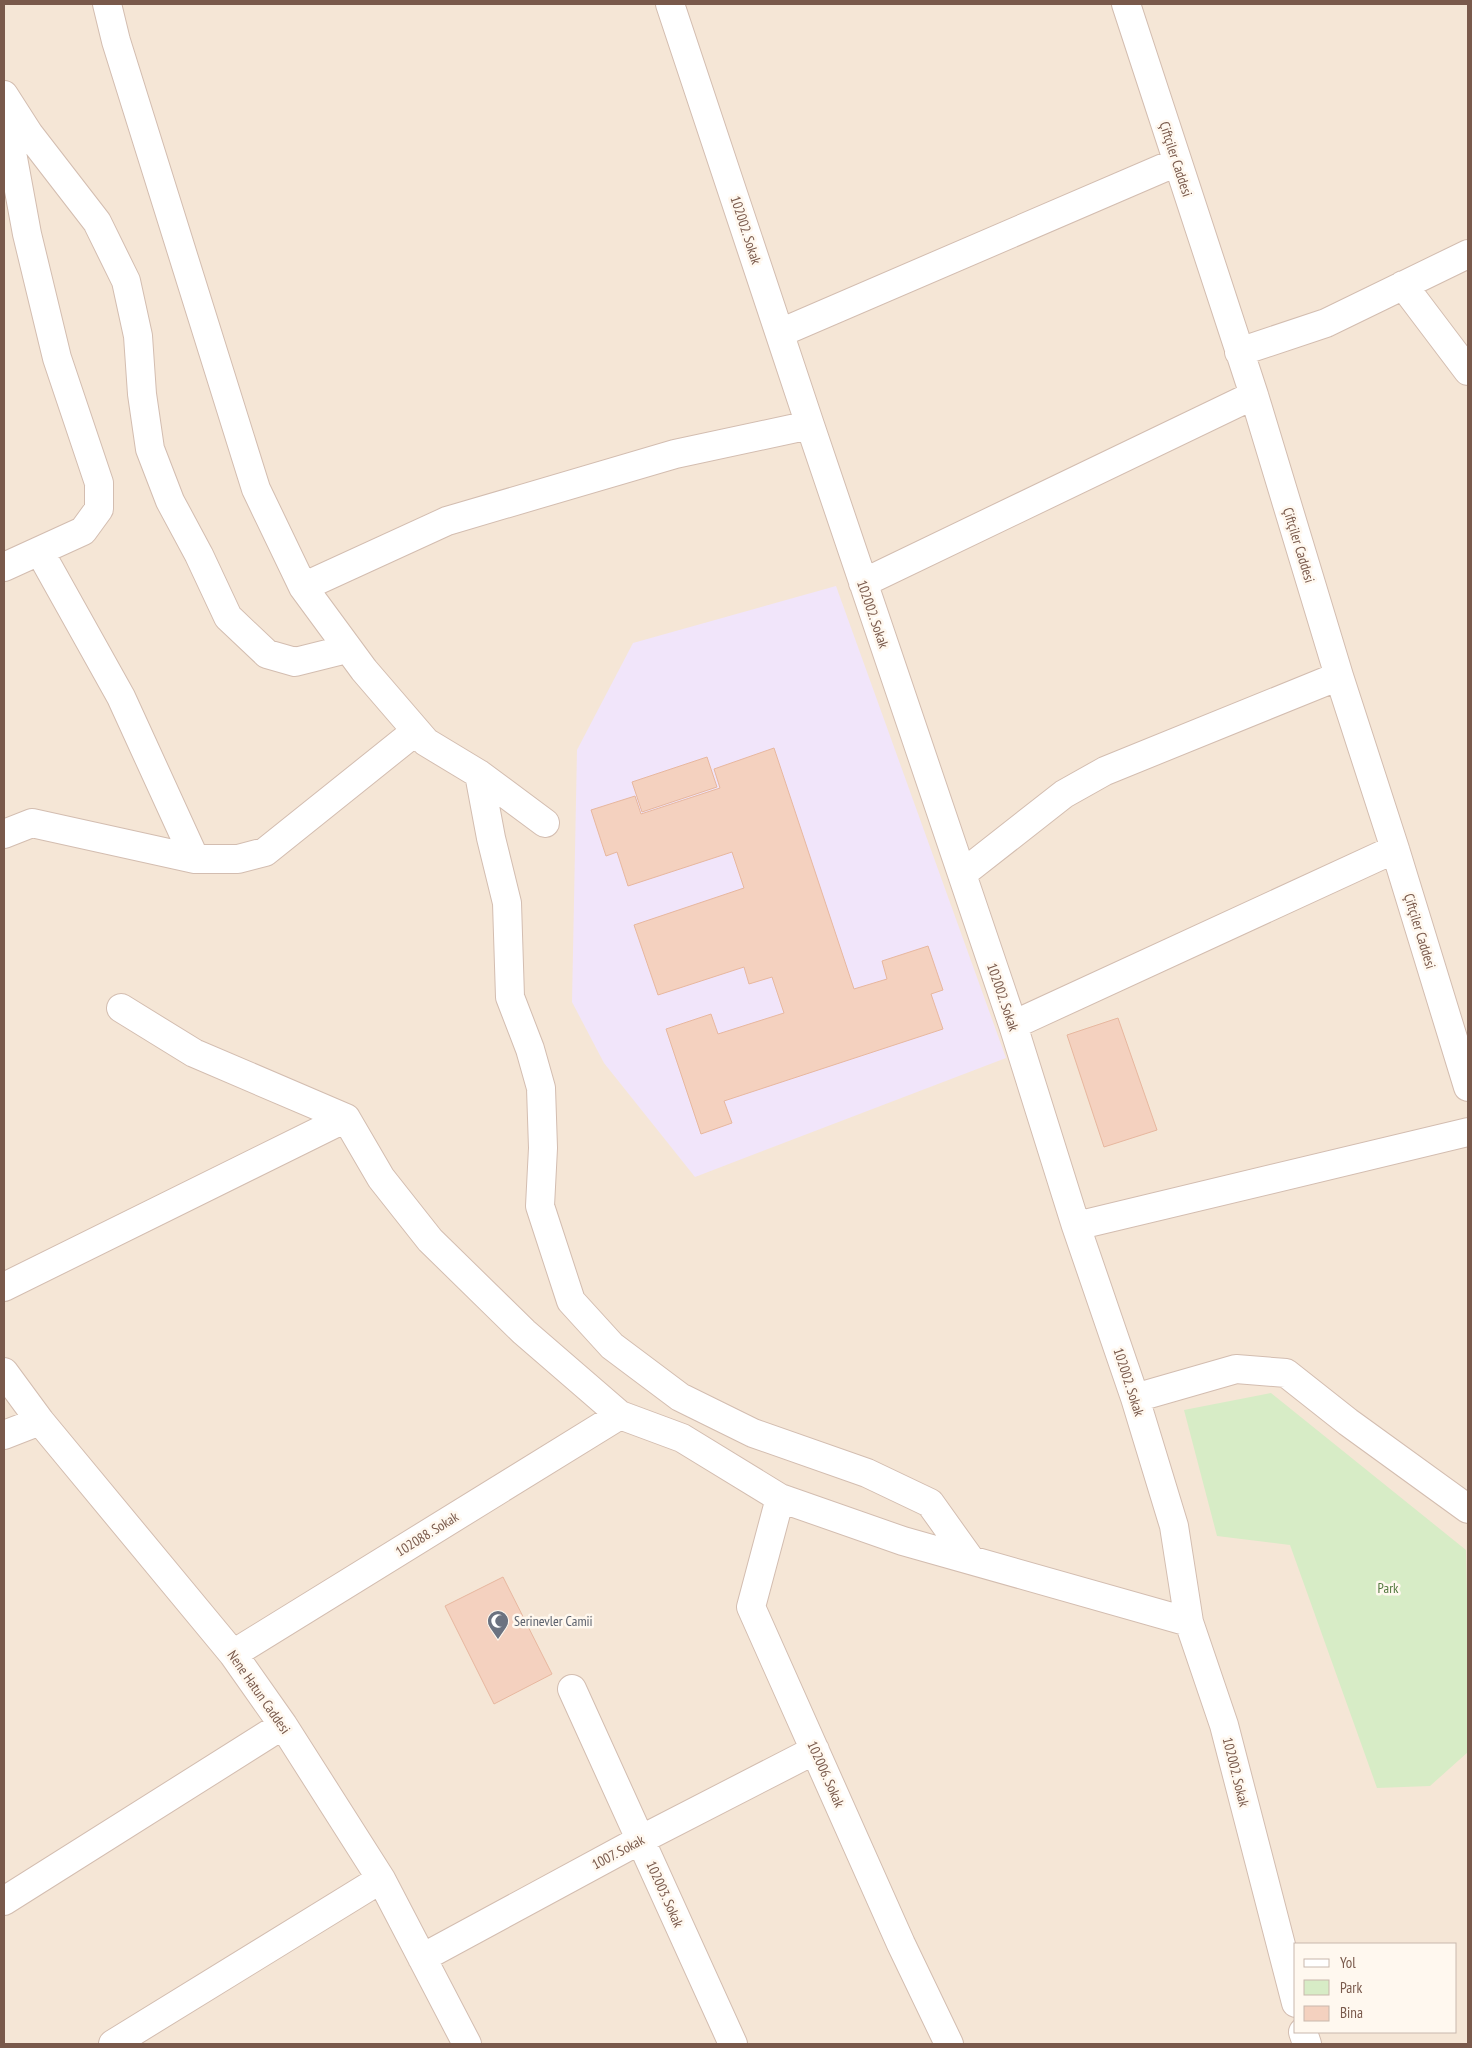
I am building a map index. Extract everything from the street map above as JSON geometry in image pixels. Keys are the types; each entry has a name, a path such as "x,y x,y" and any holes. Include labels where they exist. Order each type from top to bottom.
{"street":[{"path":"108,4 116,41 256,489 303,587 347,649 426,742 479,774 545,823"},
{"name":"102002. Sokak","path":"670,4 1013,1025 1076,1226 1135,1398 1174,1526 1189,1622 1224,1725 1294,1995"},
{"name":"Çiftçiler Caddesi","path":"1126,4 1254,394 1339,676 1395,849 1468,1087"},
{"path":"4,95 29,134 97,222 126,281 138,336 142,394 150,449 170,501 199,555 228,617 267,654 295,662 347,649"},
{"path":"4,109 27,234 57,358 99,483 99,509 83,531 4,567"},
{"path":"780,333 1177,162"},
{"path":"1239,352 1326,322 1468,254"},
{"path":"1403,285 1468,371"},
{"path":"863,583 1254,394"},
{"path":"303,587 446,521 675,454 810,425"},
{"path":"40,552 121,697 195,859"},
{"path":"962,874 1064,794 1105,771 1339,676"},
{"path":"4,834 32,823 195,859 238,859 265,852 416,731"},
{"path":"479,774 491,838 507,903 510,996 530,1049 541,1088 543,1148 540,1206 571,1300 612,1346 680,1397 753,1433 867,1473 930,1503 970,1559"},
{"path":"1013,1025 1395,849"},
{"path":"121,1008 194,1053 346,1118 381,1178 430,1240 524,1332 620,1415 682,1438 780,1498 903,1541 1189,1622"},
{"path":"4,1288 346,1118"},
{"path":"1076,1226 1468,1132"},
{"path":"1135,1398 1236,1369 1286,1372 1348,1422 1468,1509"},
{"name":"Nene Hatun Caddesi","path":"4,1372 40,1421 233,1654 283,1725 380,1879 467,2044"},
{"name":"102088. Sokak","path":"233,1654 620,1415"},
{"path":"4,1436 40,1421"},
{"name":"102006. Sokak","path":"780,1498 750,1607 901,1944 949,2044"},
{"name":"102003. Sokak","path":"572,1689 733,2044"},
{"path":"4,1902 283,1725"},
{"name":"1007. Sokak","path":"422,1958 640,1840 815,1750"},
{"path":"113,2044 380,1879"}],"shaded area":[{"path":"4,4 1468,4 1468,2044 4,2044"},
{"path":"836,586 1006,1058 695,1177 604,1063 572,1002 577,750 633,643"}],"green space":[{"name":"Park","path":"1271,1393 1466,1550 1468,1752 1430,1786 1377,1788 1290,1545 1217,1536 1184,1410"}],"building":[{"path":"774,748 854,989 887,979 882,961 928,946 943,990 931,994 943,1029 724,1101 732,1123 701,1134 666,1029 711,1014 718,1034 784,1013 772,977 749,984 744,967 658,995 634,925 744,888 732,852 628,886 617,852 606,856 591,810 635,796 641,814 720,788 714,769"},
{"path":"707,757 717,787 642,812 632,782"},
{"path":"1118,1018 1157,1130 1104,1147 1067,1035"},
{"name":"Serinevler Camii","path":"503,1577 552,1674 494,1704 445,1606"}],"place":[{"name":"Serinevler Camii","path":"498,1640"}]}
